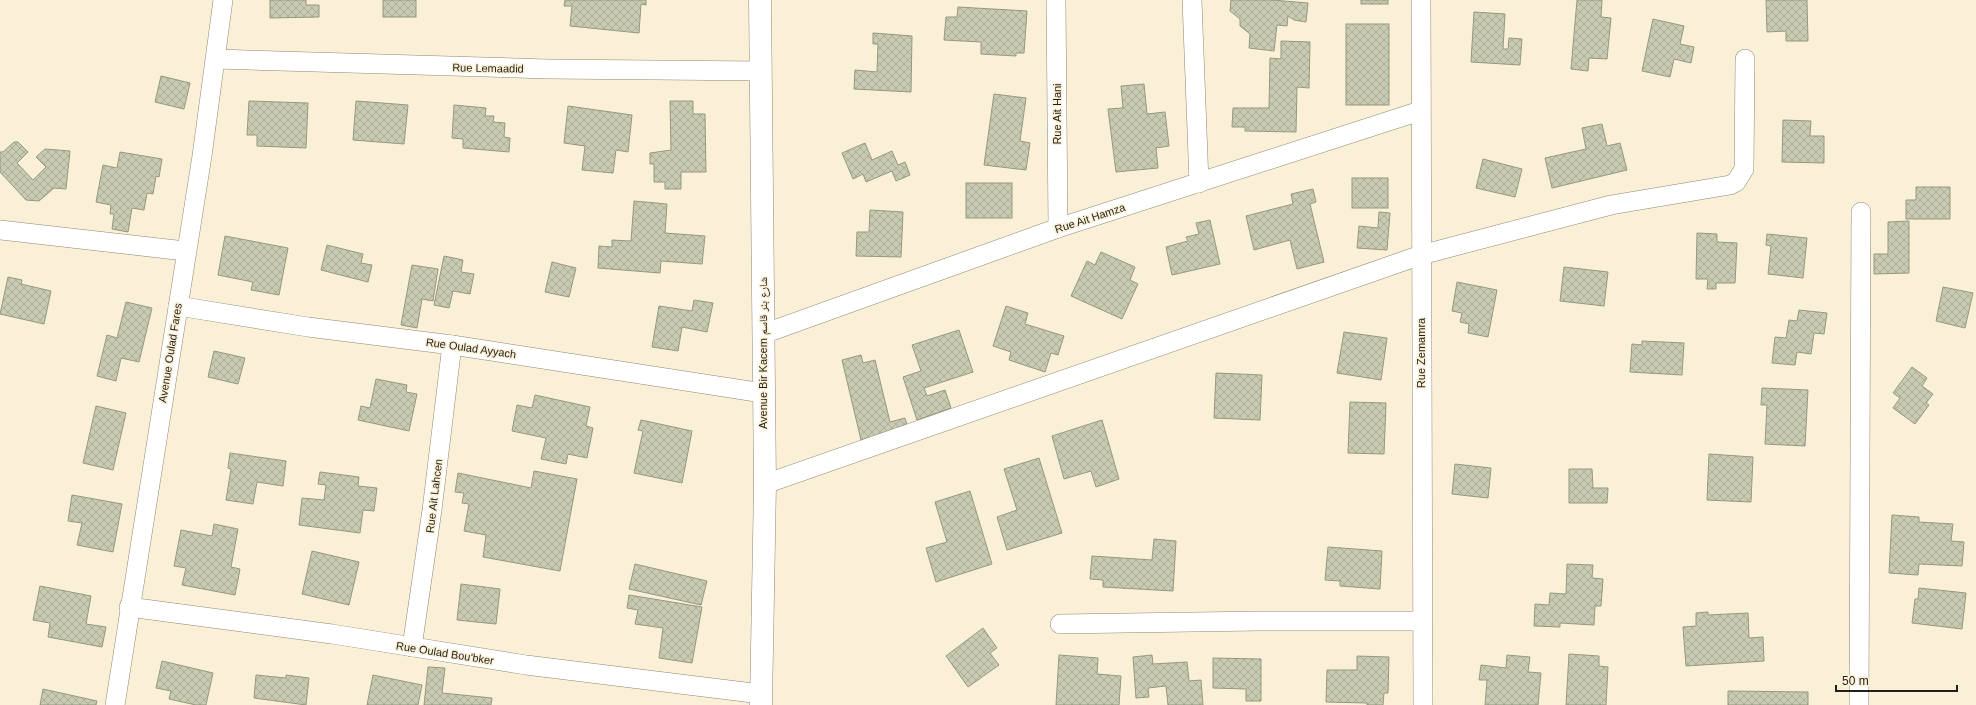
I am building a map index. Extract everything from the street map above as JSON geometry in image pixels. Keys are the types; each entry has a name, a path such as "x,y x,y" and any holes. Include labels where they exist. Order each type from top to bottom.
{"street":[{"name":"Avenue Oulad Fares","path":"115,705 129,607 216,59 223,0"},
{"name":"Avenue Bir Kacem شارع بئر قاسم","path":"760,0 765,484 761,700"},
{"name":"Rue Ait Hani","path":"1056,0 1058,228"},
{"path":"1192,0 1199,183"},
{"name":"Rue Zemamra","path":"1421,0 1420,111 1423,705"},
{"name":"Rue Lemaadid","path":"216,59 525,69 761,72"},
{"path":"765,484 1421,256 1612,205 1722,187 1736,182 1741,176 1745,162 1745,59"},
{"name":"Rue Ait Hamza","path":"764,334 1058,228 1420,111"},
{"path":"1859,705 1861,212"},
{"path":"0,230 185,251"},
{"name":"Rue Oulad Ayyach","path":"178,306 308,326 452,345 763,394"},
{"name":"Rue Ait Lahcen","path":"412,647 432,510 452,345"},
{"name":"Rue Oulad Bou'bker","path":"129,607 332,634 761,700"},
{"path":"1060,624 1260,621 1422,621"}],"building":[{"path":"270,0 306,0 306,5 319,5 319,17 270,18"},
{"path":"383,0 416,0 416,17 383,17"},
{"path":"565,0 646,0 646,5 641,4 639,33 570,26 572,6 564,6"},
{"path":"1231,0 1272,0 1308,3 1306,22 1294,20 1288,16 1287,26 1277,25 1274,51 1249,48 1250,34 1240,26 1240,19 1230,11"},
{"path":"1361,0 1388,0 1388,4 1361,4"},
{"path":"1577,0 1602,0 1601,17 1611,18 1607,59 1589,58 1588,71 1571,69"},
{"path":"1766,0 1807,0 1808,41 1786,41 1786,31 1767,32"},
{"path":"958,7 1027,11 1024,53 1016,53 1016,56 981,54 981,42 944,40 946,17 957,17"},
{"path":"1474,12 1505,14 1503,49 1508,49 1509,38 1522,39 1520,65 1471,62"},
{"path":"1653,19 1684,26 1680,44 1694,47 1691,63 1674,59 1670,77 1642,71"},
{"path":"1346,24 1389,24 1389,105 1346,105"},
{"path":"873,33 912,36 911,92 854,89 855,70 877,72 878,44 873,44"},
{"path":"1281,41 1310,42 1309,88 1297,87 1296,132 1245,131 1245,127 1232,127 1233,108 1269,108 1270,58 1281,59"},
{"path":"161,76 190,83 184,109 155,102"},
{"path":"1144,84 1147,114 1165,112 1169,146 1156,148 1158,168 1116,172 1108,109 1123,108 1121,86"},
{"path":"994,94 1026,98 1020,141 1030,143 1026,170 984,165"},
{"path":"249,101 308,103 306,148 257,146 257,135 247,135"},
{"path":"356,101 408,105 404,144 353,140"},
{"path":"670,101 693,101 693,114 705,114 706,172 681,172 681,189 665,189 665,182 654,182 654,164 650,164 650,153 671,150"},
{"path":"454,105 486,108 485,116 494,116 493,122 505,123 504,137 510,138 509,152 463,148 463,139 452,138"},
{"path":"568,106 632,115 628,152 616,150 613,173 582,170 585,146 564,143"},
{"path":"1783,120 1811,121 1810,136 1824,136 1824,163 1782,162"},
{"path":"1602,124 1607,146 1620,143 1627,170 1552,188 1545,158 1586,149 1582,128"},
{"path":"14,142 18,142 28,152 17,163 33,180 46,167 36,157 45,149 70,151 66,189 54,188 39,201 26,200 0,172 0,152 3,152"},
{"path":"865,143 872,160 892,151 898,165 905,162 910,175 896,181 892,171 866,182 863,174 853,179 842,153"},
{"path":"120,152 162,159 159,177 156,176 153,194 147,193 144,210 132,208 128,232 112,229 114,214 110,214 111,205 96,202 103,165 117,168"},
{"path":"1483,159 1522,169 1515,197 1476,188"},
{"path":"1352,178 1388,178 1388,208 1352,208"},
{"path":"966,183 1012,183 1012,218 966,218"},
{"path":"1916,187 1950,187 1950,219 1906,219 1906,200 1916,200"},
{"path":"1313,189 1316,202 1310,204 1324,262 1297,269 1290,240 1254,250 1246,216 1293,204 1291,194"},
{"path":"634,201 667,204 665,233 705,236 702,264 661,261 660,273 598,268 599,246 612,247 612,240 631,241"},
{"path":"870,210 903,212 901,257 856,256 857,232 869,232"},
{"path":"1379,212 1390,213 1387,250 1357,248 1359,226 1378,228"},
{"path":"1210,220 1220,264 1172,275 1166,247 1188,241 1186,237 1199,234 1196,223"},
{"path":"1909,221 1909,273 1874,274 1874,254 1888,254 1888,222"},
{"path":"1697,233 1717,234 1717,242 1737,243 1735,283 1716,283 1716,289 1707,289 1708,279 1696,279"},
{"path":"1767,234 1807,238 1803,278 1768,274 1771,246 1766,245"},
{"path":"225,236 288,248 279,295 251,290 253,282 218,275"},
{"path":"327,245 363,254 361,263 372,265 368,282 321,270"},
{"path":"1101,252 1135,267 1130,280 1138,284 1122,319 1071,296 1087,261 1095,265"},
{"path":"444,256 463,260 461,272 474,274 470,294 453,291 449,308 434,305"},
{"path":"552,262 576,268 569,297 545,292"},
{"path":"412,265 438,269 433,301 422,299 417,328 401,325"},
{"path":"1564,267 1608,272 1604,306 1560,301"},
{"path":"8,277 22,280 21,284 51,291 44,324 0,314"},
{"path":"1457,282 1497,290 1488,337 1468,333 1469,324 1460,322 1462,313 1452,311"},
{"path":"1943,287 1973,293 1965,328 1936,321"},
{"path":"694,300 713,303 707,332 682,327 678,351 652,347 659,306 692,311"},
{"path":"126,302 152,308 139,362 121,358 116,381 97,376 107,335 117,338"},
{"path":"1006,306 1028,313 1025,324 1064,336 1058,355 1051,353 1045,372 1009,360 1011,352 993,346"},
{"path":"1799,310 1827,313 1824,334 1814,333 1811,354 1797,352 1795,365 1772,363 1775,337 1786,338 1789,320 1797,321"},
{"path":"959,330 973,372 924,388 927,396 945,390 951,408 917,420 903,377 921,371 912,345"},
{"path":"1344,332 1387,338 1381,380 1337,373"},
{"path":"1642,341 1684,343 1682,375 1630,372 1632,344 1642,345"},
{"path":"214,351 245,358 238,384 208,377"},
{"path":"861,355 863,363 875,360 890,422 905,418 908,429 861,440 842,360"},
{"path":"1912,367 1927,378 1922,386 1933,394 1926,403 1929,405 1915,424 1893,408 1900,398 1893,393"},
{"path":"1216,373 1262,375 1260,420 1214,418"},
{"path":"376,379 407,385 406,392 417,394 409,431 358,420 361,406 370,408"},
{"path":"1762,388 1808,390 1805,446 1765,444 1767,405 1761,405"},
{"path":"535,395 590,407 586,426 593,428 587,458 568,454 566,464 541,459 546,438 512,431 517,405 532,408"},
{"path":"1350,402 1386,403 1384,454 1348,453"},
{"path":"96,406 126,413 113,470 83,463"},
{"path":"641,420 692,431 682,483 634,473 643,431 638,430"},
{"path":"1102,420 1119,479 1096,487 1091,471 1064,479 1052,436"},
{"path":"230,453 286,461 283,486 257,482 253,504 226,500 231,469 228,468"},
{"path":"1709,454 1753,457 1751,502 1707,500"},
{"path":"1039,458 1062,533 1007,550 997,517 1017,510 1004,469"},
{"path":"1455,464 1491,468 1488,498 1452,494"},
{"path":"1569,469 1592,469 1593,488 1608,488 1607,503 1569,503"},
{"path":"534,471 577,479 560,571 483,557 486,535 464,531 469,504 462,503 464,493 455,492 458,473 531,488"},
{"path":"320,472 359,477 358,486 377,488 374,511 363,510 360,533 299,525 302,498 324,500 326,485 318,484"},
{"path":"970,491 992,564 936,582 926,548 947,542 935,502"},
{"path":"72,495 122,504 113,552 77,545 82,523 68,521"},
{"path":"1892,515 1919,517 1919,522 1953,524 1951,541 1964,542 1962,566 1919,564 1918,575 1889,573"},
{"path":"214,524 238,529 231,567 240,569 235,595 182,585 186,568 174,566 181,530 212,536"},
{"path":"1154,539 1176,541 1173,591 1103,587 1103,580 1090,579 1092,556 1152,560"},
{"path":"1328,547 1382,551 1380,589 1340,586 1340,581 1325,580"},
{"path":"312,551 359,562 349,605 302,594"},
{"path":"635,564 707,581 701,605 629,589"},
{"path":"1567,564 1593,565 1592,578 1603,579 1601,606 1595,606 1594,625 1560,623 1560,627 1534,626 1535,604 1549,605 1550,593 1566,594"},
{"path":"461,584 500,589 496,624 457,620"},
{"path":"40,586 91,596 86,624 106,627 102,647 48,637 50,623 33,620"},
{"path":"1919,588 1966,593 1962,629 1912,623 1915,599 1918,599"},
{"path":"629,595 702,607 692,663 659,658 663,628 635,624 638,610 627,608"},
{"path":"1708,612 1708,615 1748,613 1749,638 1763,637 1764,661 1686,666 1683,627 1696,626 1696,613"},
{"path":"983,628 997,648 990,653 999,665 968,687 946,656"},
{"path":"1569,654 1599,656 1599,666 1608,667 1606,705 1566,705"},
{"path":"1059,655 1098,658 1097,674 1121,676 1119,705 1056,705"},
{"path":"1152,655 1153,664 1187,662 1189,681 1201,680 1203,705 1168,705 1166,686 1148,688 1149,697 1136,698 1133,657"},
{"path":"1507,655 1530,657 1528,672 1541,673 1538,705 1485,705 1487,680 1479,680 1481,665 1506,668"},
{"path":"1357,656 1389,657 1388,693 1384,693 1383,705 1326,702 1327,670 1357,670"},
{"path":"1213,658 1261,659 1261,701 1246,701 1246,689 1213,688"},
{"path":"162,661 213,673 206,705 196,705 169,699 171,691 156,688"},
{"path":"428,667 445,668 442,693 492,698 491,705 424,705"},
{"path":"256,675 286,678 286,675 309,678 306,705 254,698"},
{"path":"373,675 422,685 418,705 367,705"},
{"path":"43,689 97,701 96,705 40,705"},
{"path":"1728,691 1808,692 1808,705 1728,705"}]}
